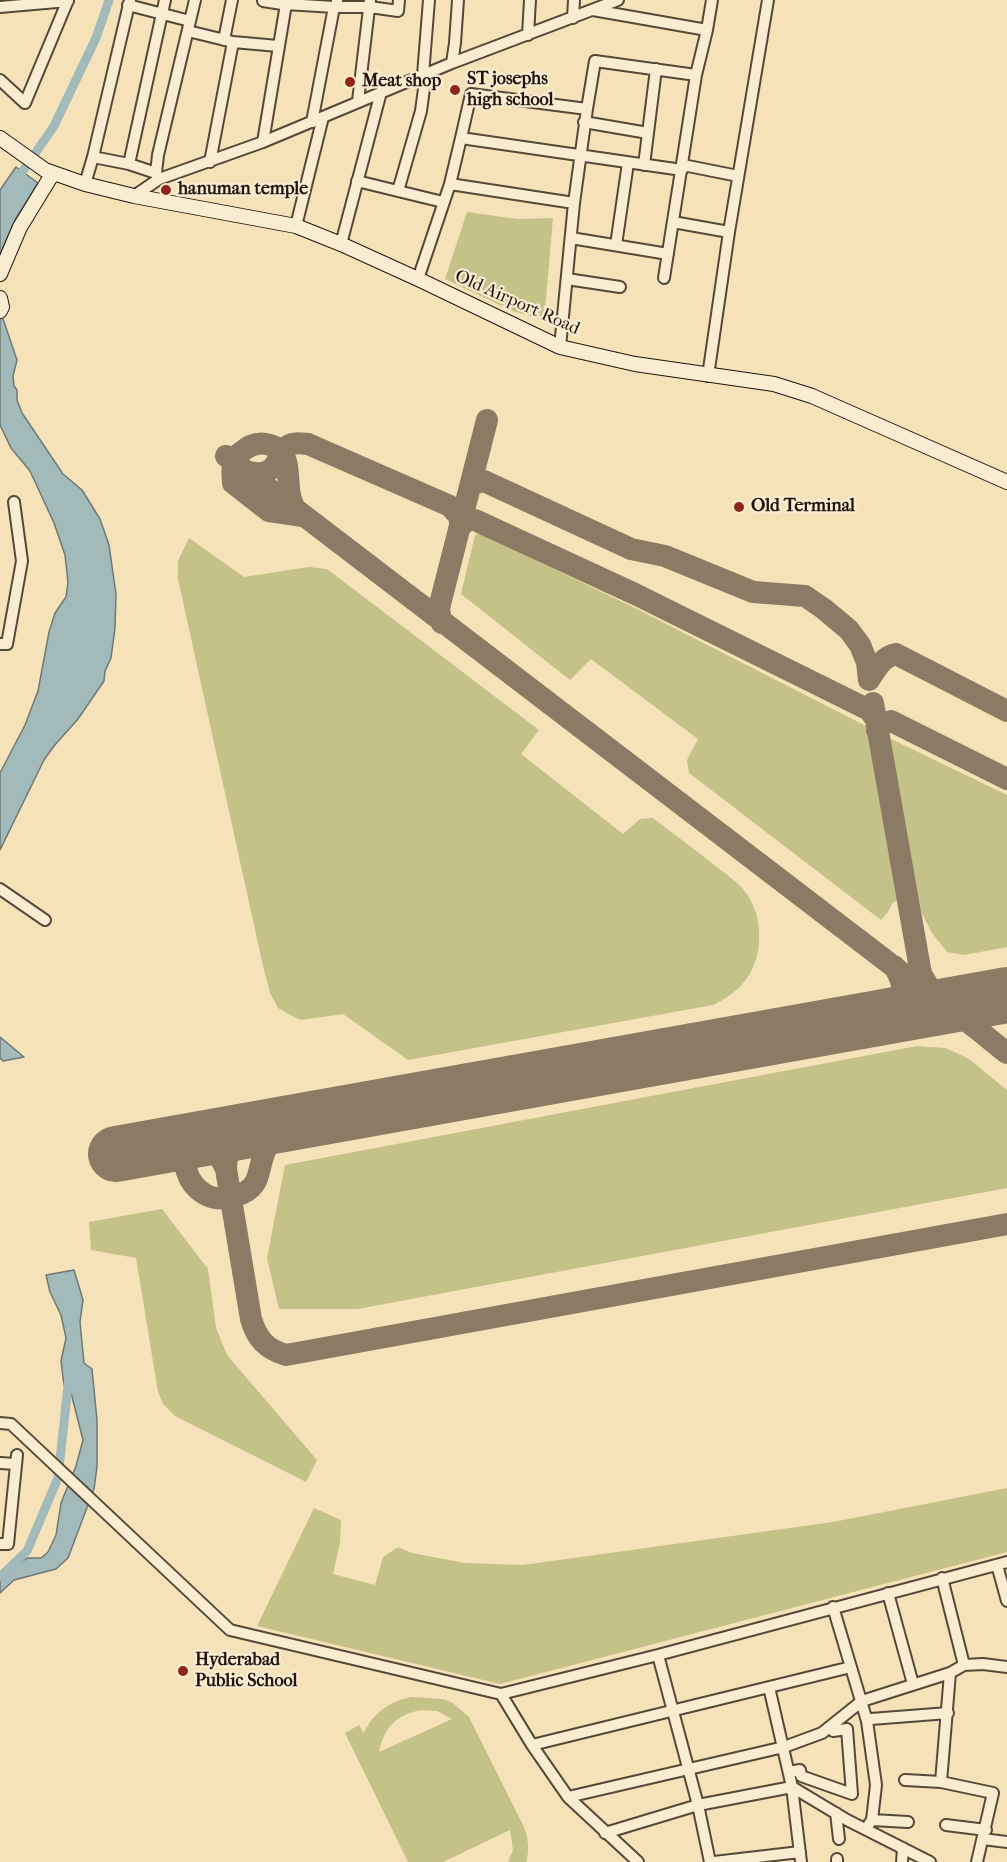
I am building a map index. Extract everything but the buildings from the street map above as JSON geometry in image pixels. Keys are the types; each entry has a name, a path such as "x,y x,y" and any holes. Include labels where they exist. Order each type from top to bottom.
{"main road":[{"name":"Old Airport Road","path":"0,138 49,172 85,184 134,196 296,226 418,279 560,347 635,364 774,384 812,396 1007,482"},
{"path":"0,274 20,227 49,172"}],"street":[{"path":"129,164 165,0"},
{"path":"158,176 158,155 195,0"},
{"path":"210,162 232,0"},
{"path":"263,2 370,4 398,11 399,0"},
{"path":"398,191 421,111 429,0"},
{"path":"452,63 458,0"},
{"path":"528,35 530,0"},
{"path":"573,18 574,0"},
{"path":"134,196 158,176 210,162 263,142 424,74 618,0"},
{"path":"664,278 696,75 712,0"},
{"path":"708,376 729,232 768,0"},
{"path":"0,7 68,1 25,102 0,80"},
{"path":"85,184 129,3 228,41 278,46"},
{"path":"263,142 283,3"},
{"path":"312,122 336,4"},
{"path":"358,101 370,4"},
{"path":"593,10 707,30"},
{"path":"560,347 579,156 595,61 696,75"},
{"path":"644,165 656,69"},
{"path":"341,244 381,92"},
{"path":"418,279 450,184 471,94 587,109"},
{"path":"296,226 323,117"},
{"path":"585,122 648,133"},
{"path":"461,138 628,163 738,176"},
{"path":"93,157 129,164 158,176"},
{"path":"616,245 628,163"},
{"path":"357,181 443,202"},
{"path":"450,184 574,203"},
{"path":"673,222 729,232"},
{"path":"571,237 668,254"},
{"path":"567,279 620,287"},
{"path":"0,644 7,644 22,561 14,502"},
{"path":"1,890 45,920"},
{"path":"0,1423 11,1424 230,1630 501,1694 1002,1564 1007,1601"},
{"path":"0,1463 17,1460 13,1500 5,1522 8,1544 0,1544"},
{"path":"0,1500 13,1500"},
{"path":"942,1578 964,1665"},
{"path":"888,1593 913,1684"},
{"path":"833,1607 867,1721 876,1785 869,1824"},
{"path":"658,1655 712,1862 801,1857 792,1787 769,1687"},
{"path":"568,1797 784,1747 822,1733 862,1701 950,1673 964,1665 983,1664 1007,1667"},
{"path":"532,1745 851,1667"},
{"path":"941,1782 950,1673"},
{"path":"501,1694 532,1745 568,1797 638,1862"},
{"path":"871,1719 948,1713"},
{"path":"789,1772 800,1770 801,1776 852,1794 847,1729 833,1731 830,1727"},
{"path":"905,1780 941,1782 993,1792 977,1862"},
{"path":"605,1833 698,1805 792,1787 836,1813 869,1824 903,1848 930,1862"},
{"path":"836,1813 839,1839"},
{"path":"869,1824 908,1822"},
{"path":"946,1825 1007,1842"},
{"path":"902,1862 903,1848"}],"shaded area":[{"path":"467,212 517,219 553,218 544,320 513,311 445,279"},
{"path":"479,533 633,607 866,726 897,901 893,902 881,920 689,773 687,760 698,739 591,659 570,680 461,594 475,535"},
{"path":"189,538 244,577 309,567 327,569 539,730 521,754 623,834 640,819 653,818 729,876 750,899 759,929 756,959 745,981 728,997 713,1005 408,1060 343,1014 301,1020 278,1008 270,993 263,966 178,579 178,561"},
{"path":"889,738 1007,795 1007,947 964,955 947,952 932,933 922,914"},
{"path":"917,1046 946,1048 969,1059 1007,1090 1007,1188 358,1309 279,1309 267,1258 285,1165"},
{"path":"162,1209 208,1269 216,1328 227,1355 317,1460 306,1482 175,1416 163,1404 158,1392 136,1258 91,1250 89,1222"},
{"path":"1007,1488 1007,1552 500,1684 257,1626 314,1508 341,1520 340,1543 333,1574 375,1585 383,1557 398,1547 412,1553 465,1563 523,1565 833,1522"},
{"path":"412,1697 443,1699 453,1703 469,1717 525,1829 528,1848 526,1862 508,1862 513,1850 510,1830 443,1862 408,1862 345,1733 359,1725 364,1733 377,1714","holes":["422,1710 437,1711 452,1719 379,1752 384,1735 399,1718"]}],"water":[{"path":"16,167 38,183 15,220 0,254 0,190"},
{"path":"0,310 17,360 13,376 22,413 63,474 82,490 100,519 109,545 116,594 111,658 105,671 104,681 78,719 44,760 0,850 0,773 25,725 38,691 49,632 55,613 66,597 68,582 65,555 54,523 30,471 11,448 0,425"},
{"path":"0,1037 24,1057 3,1061 0,1058"},
{"path":"74,1270 83,1300 80,1322 84,1363 92,1369 97,1420 97,1467 94,1489 68,1558 56,1569 14,1580 0,1593 0,1582 19,1563 27,1558 41,1558 48,1552 56,1535 61,1503 76,1466 83,1440 70,1389 64,1385 61,1361 66,1338 61,1315 50,1292 46,1275"}],"waterway":[{"path":"16,181 54,126 96,38 109,0"},
{"path":"0,1577 27,1551 58,1478 69,1376"}],"taxiway":[{"path":"442,623 440,604 487,420"},
{"path":"244,470 252,473 265,472 275,465 287,446 296,443 308,444 450,506 460,517 460,527"},
{"path":"296,510 289,491 288,471 283,454 276,448 259,444 246,449 237,456 232,471 233,483 269,511 303,516"},
{"path":"226,456 919,986 941,1000 960,1004"},
{"path":"470,488 473,484 484,481 631,549 665,556 753,592 805,596 849,630 860,645 867,662 869,680 883,660 896,654 1007,711"},
{"path":"460,527 467,520 475,520 635,594 869,710 875,718"},
{"path":"873,703 921,974 932,992"},
{"path":"877,730 880,725 891,721 1007,779"},
{"path":"881,1018 895,1006 902,995 902,983 894,966"},
{"path":"936,1008 963,1019 1007,1053"},
{"path":"295,1122 242,1120 213,1123 197,1131 188,1143 185,1157 187,1171 193,1184 204,1194 219,1198 236,1196 245,1192 251,1188 258,1177 263,1156 272,1140 285,1129 300,1121"},
{"path":"226,1169 232,1145 250,1130"},
{"path":"189,1140 202,1143 212,1149 220,1157 226,1169 251,1319 263,1342 273,1350 286,1355 1007,1224"}],"runway":[{"path":"116,1154 1007,995"}],"place":[{"name":"Meat shop","path":"350,82"},
{"name":"ST josephs high school","path":"455,90"},
{"name":"hanuman temple","path":"166,190"},
{"name":"Old Terminal","path":"739,507"},
{"name":"Hyderabad Public School","path":"183,1671"}]}
